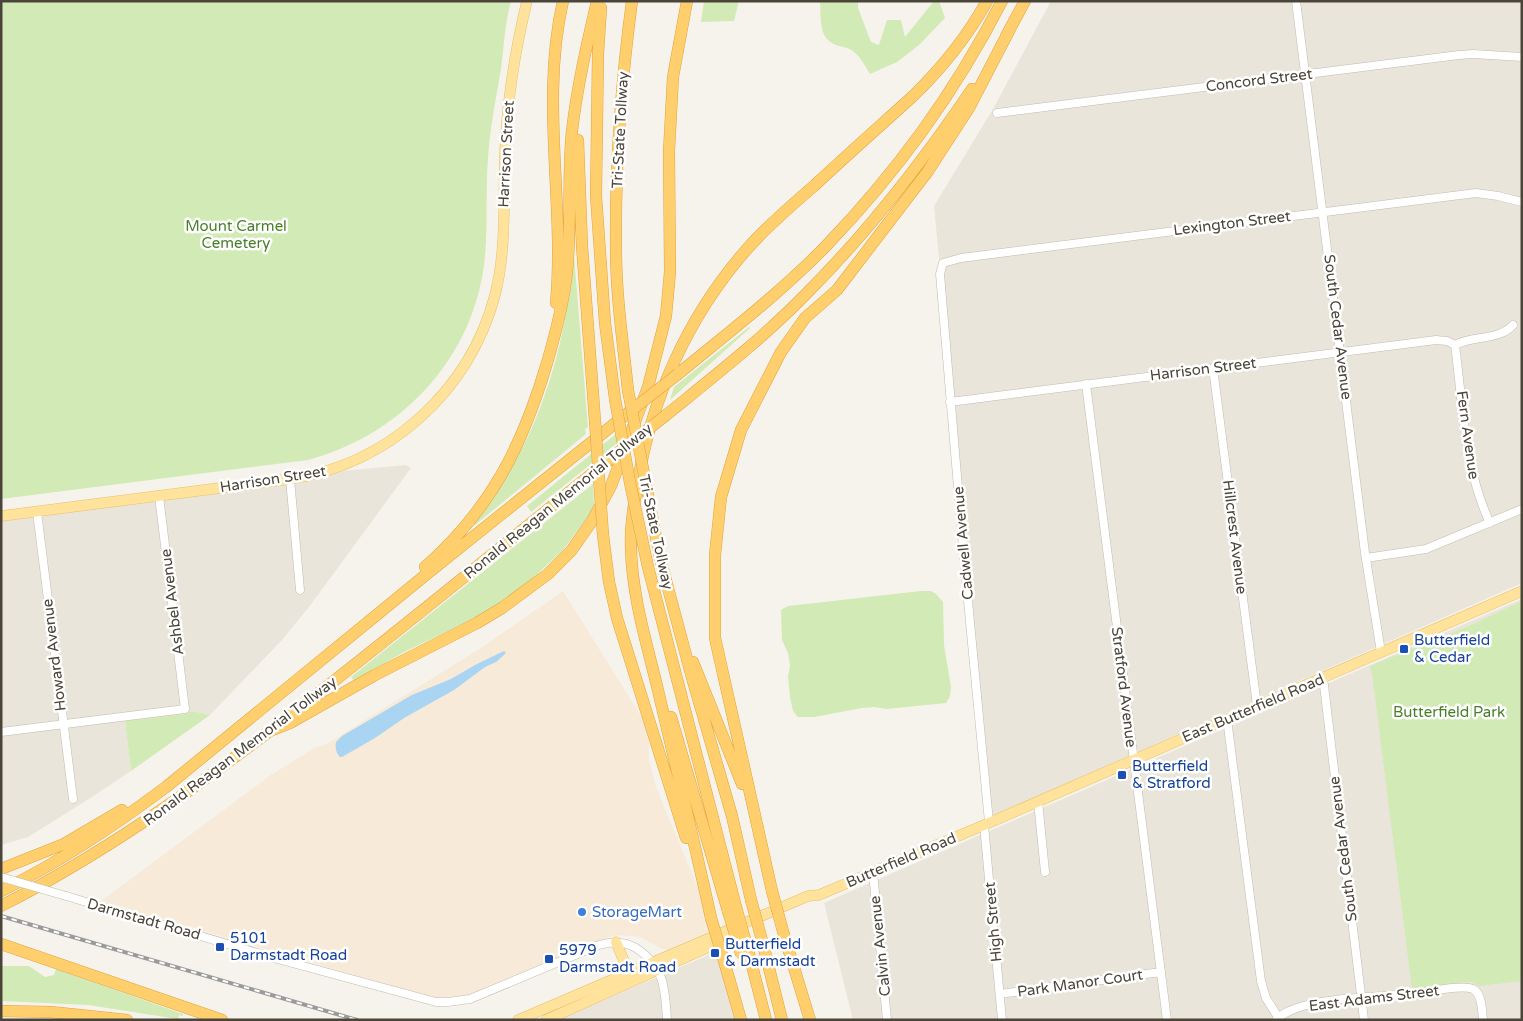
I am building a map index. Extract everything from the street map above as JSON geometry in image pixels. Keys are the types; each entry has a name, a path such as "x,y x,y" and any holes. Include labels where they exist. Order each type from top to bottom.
{"highway":[{"path":"548,358 554,322 558,259 552,82 557,31 563,1"},
{"path":"366,624 391,596 444,548 488,497 503,475 534,407 560,318 566,278 572,132 597,1"},
{"name":"Tri-State Tollway","path":"602,1 598,54 596,196 605,323 615,400 648,567 732,909 766,1020"},
{"name":"Tri-State Tollway","path":"632,1 621,93 616,250 628,390 660,558 732,816 751,900 782,1020"},
{"path":"270,731 290,724 374,675 478,623 502,608 548,574 570,551 592,521 610,486 648,387 666,316 670,282 669,150 673,77 687,1"},
{"path":"711,918 640,616 632,565 633,511 639,468 651,426 671,369 687,337 711,296 747,249 787,209 935,75 965,37 987,1"},
{"name":"Ronald Reagan Memorial Tollway","path":"1,891 84,844 166,787 678,374 795,275 824,248 913,145 962,74 1002,1"},
{"name":"Ronald Reagan Memorial Tollway","path":"1,906 81,862 158,813 270,731 722,370 779,320 854,243 921,161 978,80 1025,1"},
{"path":"810,1020 772,891 716,638 715,555 721,497 741,430 781,352 804,318 837,290 928,171 969,108 1010,29"},
{"path":"582,74 579,106 579,171 603,535 609,582 617,618 741,1020"},
{"path":"678,628 701,679 755,816"},
{"path":"647,642 657,668 732,909"},
{"path":"1,869 64,844 166,787"},
{"path":"1,944 222,1020"},
{"path":"1,1011 51,1012 127,1020"}],"main road":[{"name":"Harrison Street","path":"1,516 290,479 320,473 346,465 380,448 400,434 432,406 452,384 479,340 495,294 500,266 509,89 527,1"},
{"name":"East Butterfield Road","path":"987,824 1522,591"},
{"name":"Butterfield Road","path":"546,1020 656,966 987,824"},
{"path":"612,978 622,972 624,961 616,942"},
{"name":"Butterfield Road","path":"518,1020 612,978 656,966"}],"street":[{"name":"South Cedar Avenue","path":"1296,1 1322,211 1342,352 1366,558 1381,652"},
{"name":"Concord Street","path":"997,113 1458,55 1473,54 1522,58"},
{"name":"Lexington Street","path":"943,263 961,258 1476,193 1522,202"},
{"name":"Cadwell Avenue","path":"943,263 940,274 950,402 987,824"},
{"path":"1455,345 1472,338 1507,332 1512,325"},
{"name":"Harrison Street","path":"950,402 1436,340 1447,341 1455,345"},
{"name":"Fern Avenue","path":"1455,345 1471,468 1479,500 1490,523"},
{"name":"Hillcrest Avenue","path":"1213,368 1258,706"},
{"name":"Stratford Avenue","path":"1086,384 1167,1020"},
{"path":"290,479 300,590"},
{"name":"Ashbel Avenue","path":"62,724 185,708 160,496"},
{"path":"1366,558 1426,549 1522,509"},
{"name":"Howard Avenue","path":"37,512 62,724 73,799"},
{"name":"South Cedar Avenue","path":"1323,678 1364,1020"},
{"path":"1227,719 1261,981 1266,998 1277,1018"},
{"path":"1,732 62,724"},
{"path":"1038,802 1045,872"},
{"name":"High Street","path":"987,824 1002,1020"},
{"name":"Calvin Avenue","path":"873,872 887,1020"},
{"name":"Darmstadt Road","path":"1,877 281,960 423,999 442,1002 459,1002 483,995 599,945 616,942"},
{"path":"616,942 632,946 656,966 664,988 667,1020"},
{"name":"Park Manor Court","path":"1000,994 1161,972"},
{"name":"East Adams Street","path":"1277,1018 1303,1006 1361,997 1412,994 1464,987 1475,990 1481,1002 1483,1020"}],"shaded area":[{"path":"1051,1 1522,1 1522,583 992,816 934,206 993,109"},
{"path":"406,465 411,468 309,607 281,641 210,715 192,711 186,714 125,721 131,771 28,837 1,845 1,521 301,482 343,471"},
{"path":"563,591 646,724 649,761 656,787 695,881 717,928 667,950 640,937 612,936 469,996 447,999 419,994 101,901 272,774 316,747 325,745 481,648"},
{"path":"1522,599 1522,1020 853,1020 824,903"},
{"path":"720,950 737,1020 558,1020"}],"green space":[{"name":"Mount Carmel Cemetery","path":"1,1 511,1 489,147 486,244 483,272 475,306 462,337 445,366 424,392 399,414 371,433 341,449 308,460 1,499"},
{"path":"704,1 739,1 734,21 701,22"},
{"path":"820,1 858,1 858,8 871,42 879,45 887,20 901,20 905,37 934,1 939,1 945,18 919,45 897,62 870,74 854,52 832,43 825,36 821,22"},
{"path":"573,256 588,427 585,429 586,434 475,525 519,454 540,409 560,345 568,301"},
{"path":"750,328 670,400 674,387"},
{"path":"627,425 621,440 531,512 527,506"},
{"path":"593,484 594,508 563,550 515,593 483,614 404,652 354,681 351,677"},
{"path":"931,591 943,602 944,645 951,687 950,696 946,703 887,709 862,708 814,717 798,717 793,711 790,697 788,677 790,665 788,653 782,640 781,610 788,606"},
{"name":"Butterfield Park","path":"1522,601 1522,981 1479,986 1467,982 1412,989 1370,666 1471,625"},
{"path":"192,711 210,715 131,771 125,721 186,714"},
{"path":"1,966 29,966 45,977 54,975 56,969 183,1014 183,1016 179,1015 178,1019 88,1005 1,1001"}],"water":[{"path":"504,651 506,653 496,662 485,667 454,690 340,757 336,750 336,742 342,736 412,695 451,679"}],"railway":[{"path":"1,916 357,1020"}],"place":[{"name":"Butterfield & Cedar","path":"1404,649"},
{"name":"Butterfield & Stratford","path":"1122,775"},
{"name":"StorageMart","path":"582,912"},
{"name":"5101 Darmstadt Road","path":"220,947"},
{"name":"Butterfield & Darmstadt","path":"715,953"},
{"name":"5979 Darmstadt Road","path":"549,959"}]}
